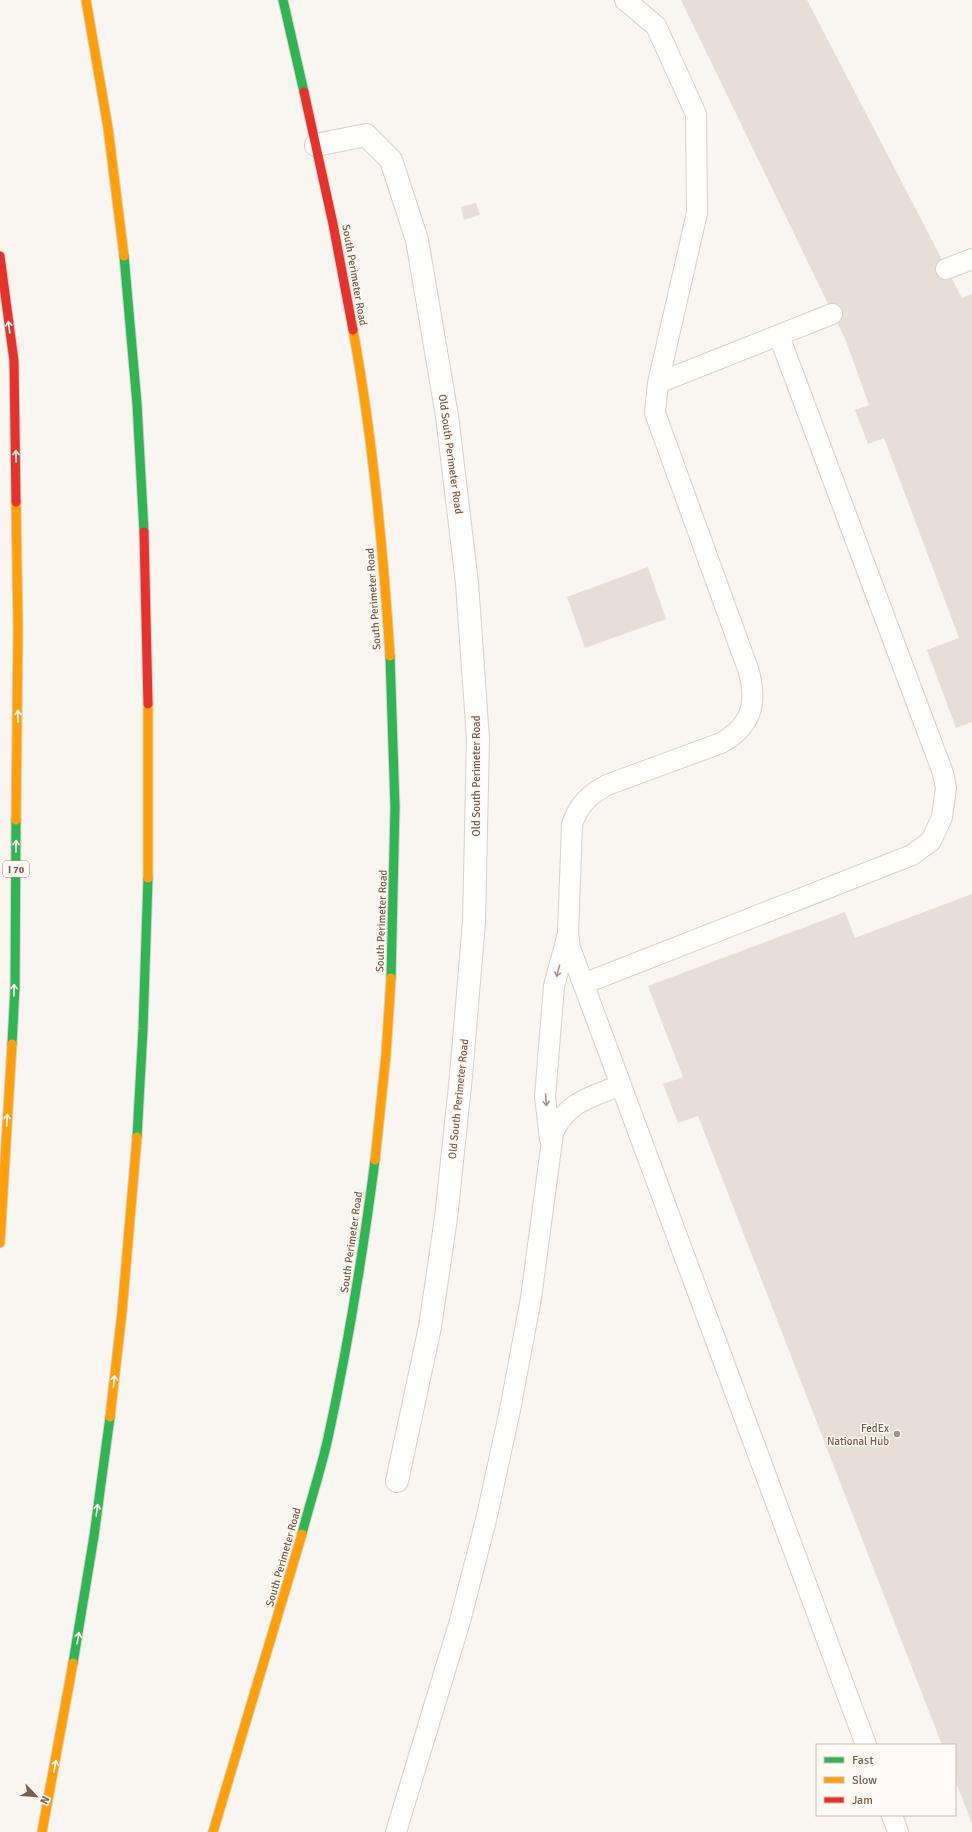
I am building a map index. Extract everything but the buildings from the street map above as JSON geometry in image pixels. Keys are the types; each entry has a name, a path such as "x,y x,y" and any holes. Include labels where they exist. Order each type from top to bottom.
{"main road":[{"path":"42,1832 79,1633 110,1414 129,1238 137,1130 144,1000 148,882 149,762 147,601 137,408 122,244 108,128 86,0"},
{"name":"South Perimeter Road","path":"213,1832 282,1605 327,1443 355,1298 366,1228 390,1002 394,860 393,720 387,611 371,447 343,272 283,0"},
{"name":"I 70","path":"0,256 14,361 18,704 15,987 0,1243"}],"street":[{"name":"Old South Perimeter Road","path":"316,145 366,135 391,160 417,240 447,416 467,583 478,739 474,922 461,1076 446,1218 430,1327 397,1481"}],"lane":[{"path":"625,0 656,26 696,114 697,213 658,383 655,413 748,669 754,700 749,715 742,727 734,736 721,743 607,785 592,793 583,801 575,814 572,825 568,934 570,948 583,984 866,1744"},
{"path":"946,269 972,259"},
{"path":"658,383 832,314"},
{"path":"583,984 912,855 930,841 942,817 946,788 943,773 779,336"},
{"path":"551,1146 545,1097 554,986 568,934"},
{"path":"396,1832 460,1621 486,1520 510,1410 531,1298 551,1146 558,1122 567,1110 577,1102 621,1085"},
{"path":"892,1816 898,1832"}],"traffic: fast":[{"path":"283,0 304,92"},
{"path":"124,256 137,404 144,532"},
{"path":"390,656 395,807 391,978"},
{"path":"12,1044 15,987 16,820"},
{"path":"137,1137 143,1029 148,878"},
{"path":"302,1534 325,1450 342,1369 360,1265 375,1160"},
{"path":"73,1663 94,1536 110,1417"}],"traffic: slow":[{"path":"86,0 108,128 124,256"},
{"path":"353,330 372,452 384,574 390,656"},
{"path":"16,502 18,628 16,820"},
{"path":"148,704 148,878"},
{"path":"375,1160 386,1055 391,978"},
{"path":"0,1243 12,1044"},
{"path":"110,1417 122,1312 137,1137"},
{"path":"213,1832 302,1534"},
{"path":"42,1832 73,1663"}],"traffic: jam":[{"path":"304,92 333,224 353,330"},
{"path":"0,256 14,361 16,502"},
{"path":"144,532 148,704"}],"place":[{"name":"FedEx National Hub","path":"897,1434"}]}
